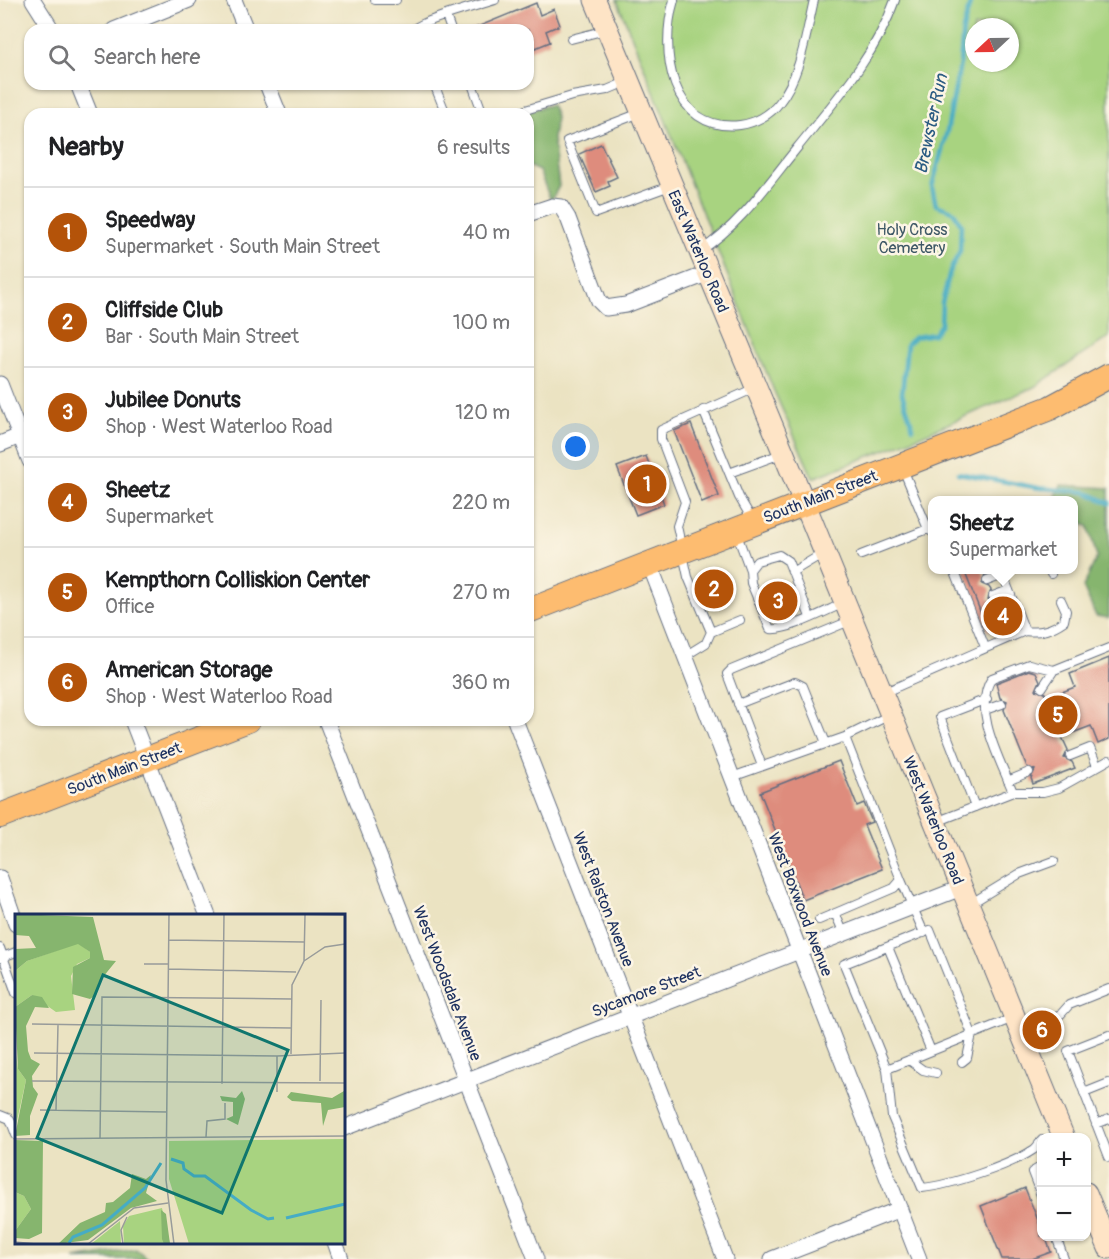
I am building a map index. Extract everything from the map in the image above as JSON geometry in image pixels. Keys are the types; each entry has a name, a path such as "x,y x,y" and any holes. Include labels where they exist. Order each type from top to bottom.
{"main road":[{"name":"East Waterloo Road","path":"595,0 804,502"},
{"name":"South Main Street","path":"534,609 744,525 1050,408 1109,376"},
{"name":"West Waterloo Road","path":"804,502 1017,1024 1056,1133"},
{"name":"South Main Street","path":"0,816 232,726"},
{"path":"1091,1205 1109,1248"}],"street":[{"path":"33,0 48,24"},
{"path":"129,24 189,0"},
{"path":"234,0 244,24"},
{"path":"80,90 88,108"},
{"path":"269,90 277,108"},
{"path":"534,212 552,206 561,207 599,301 606,308 612,309 709,273"},
{"path":"0,384 24,432"},
{"path":"0,444 24,434"},
{"name":"West Boxwood Avenue","path":"649,562 919,1259"},
{"path":"134,726 208,914"},
{"name":"West Woodsdale Avenue","path":"328,726 536,1259"},
{"name":"West Ralston Avenue","path":"518,726 725,1259"},
{"path":"0,878 15,921"},
{"name":"Sycamore Street","path":"345,1128 913,906 964,896"},
{"path":"772,1259 900,1209"},
{"path":"336,1244 341,1259"}],"lane":[{"path":"375,0 396,0"},
{"path":"425,24 438,17 495,0"},
{"path":"674,0 668,21 666,47 669,67 680,94 700,116 713,123 735,125 763,117 784,96 798,64 814,0"},
{"path":"699,251 717,240 741,218 850,81 872,49 895,0"},
{"path":"446,16 449,24"},
{"path":"570,39 608,30"},
{"path":"532,108 572,96 607,90 628,81"},
{"path":"436,90 444,108"},
{"path":"474,90 481,108"},
{"path":"641,112 567,141 596,213 672,186"},
{"path":"711,632 688,577 677,526 685,502 661,439 661,430 756,387"},
{"path":"703,410 729,473 744,525 751,583 770,629 777,630 810,617 849,611"},
{"path":"729,473 783,453"},
{"path":"901,464 928,526"},
{"path":"861,555 928,532"},
{"path":"792,572 825,553"},
{"path":"750,570 758,561 779,555 788,561 810,617"},
{"path":"959,574 973,604 975,622 985,647"},
{"path":"987,581 999,574"},
{"path":"1003,574 1025,631"},
{"path":"993,596 1009,590"},
{"path":"882,693 1025,631 1038,632 1053,629 1064,621 1066,611 1061,600"},
{"path":"1000,612 1015,606"},
{"path":"762,766 727,674 730,670 849,611"},
{"path":"975,622 983,619"},
{"path":"685,656 706,643 711,632 740,621"},
{"path":"1042,687 1054,670 1109,648"},
{"path":"1012,792 986,725 985,710 992,678 1009,670 1034,664 1054,670"},
{"path":"738,704 795,682 803,686 826,743"},
{"path":"975,807 940,717 987,699"},
{"path":"985,710 1002,704"},
{"path":"732,777 845,737 891,715"},
{"path":"845,737 924,933"},
{"path":"1070,756 1090,748 1097,766"},
{"path":"934,823 1012,792 1043,792 1059,788 1109,760"},
{"path":"1008,781 1029,772"},
{"path":"964,896 1054,861"},
{"path":"819,920 894,888 901,880"},
{"path":"835,913 844,934"},
{"path":"962,1062 967,1058 972,1034 930,930 844,964 887,1069 892,1117 922,1188 949,1183 1015,1159 1037,1146"},
{"path":"888,947 931,1051"},
{"path":"0,948 15,990"},
{"path":"887,1069 972,1034 1061,1014 1069,1005 1109,989"},
{"path":"1109,1035 1068,1051 1109,1157"},
{"path":"909,1060 923,1070 936,1073"},
{"path":"1084,1093 1109,1083"},
{"path":"0,1115 13,1118"},
{"path":"1096,1124 1109,1119"},
{"path":"1037,1169 1032,1172 1037,1186"},
{"path":"1058,1241 1064,1259"}],"green space":[{"name":"Holy Cross Cemetery","path":"617,0 1109,0 1109,337 1034,387 903,443 813,478 774,391"},
{"path":"551,105 556,117 553,139 559,186 551,201 539,171 534,169 534,109"},
{"path":"1061,485 1109,488 1109,618 1096,616 1083,587 1097,557 1088,526 1078,520 1078,496 1056,496"},
{"path":"136,1249 148,1259 74,1259"}],"building":[{"path":"536,3 540,15 554,9 560,25 546,31 550,42 534,49 534,24 485,24"},
{"path":"601,144 617,177 608,181 610,186 596,192 579,154"},
{"path":"691,424 719,496 702,503 674,431"},
{"path":"646,456 664,504 636,515 617,467"},
{"path":"966,574 984,574 982,584 991,590 988,599 995,602 997,607 995,615 1002,618 1005,624 988,631"},
{"path":"1109,658 1109,739 1098,744 1091,726 1062,737 1068,750 1064,758 1072,762 1075,768 1033,784 1031,778 1035,770 1027,767 1004,710 1007,701 1000,698 996,683 1029,670 1036,672 1040,681 1036,690 1045,693 1046,698 1075,687 1070,674"},
{"path":"839,761 857,806 864,803 872,822 864,825 882,869 803,900 760,792"},
{"path":"1025,1188 1037,1218 1037,1241 1047,1241 1051,1252 1032,1259 1002,1259 981,1206"}],"waterway":[{"name":"Brewster Run","path":"913,428 902,394 907,344 915,337 934,334 941,324 942,303 950,271 960,251 961,224 953,211 936,205 932,187 947,131 960,64 963,29 971,0"},
{"name":"Brewster Run","path":"958,473 1039,488 1086,492 1109,503"}],"place":[{"name":"Speedway","path":"647,484"},
{"name":"Cliffside Club","path":"714,589"},
{"name":"Jubilee Donuts","path":"778,601"},
{"name":"Sheetz","path":"1003,616"},
{"name":"Kempthorn Colliskion Center","path":"1058,715"},
{"name":"American Storage","path":"1042,1030"}]}
